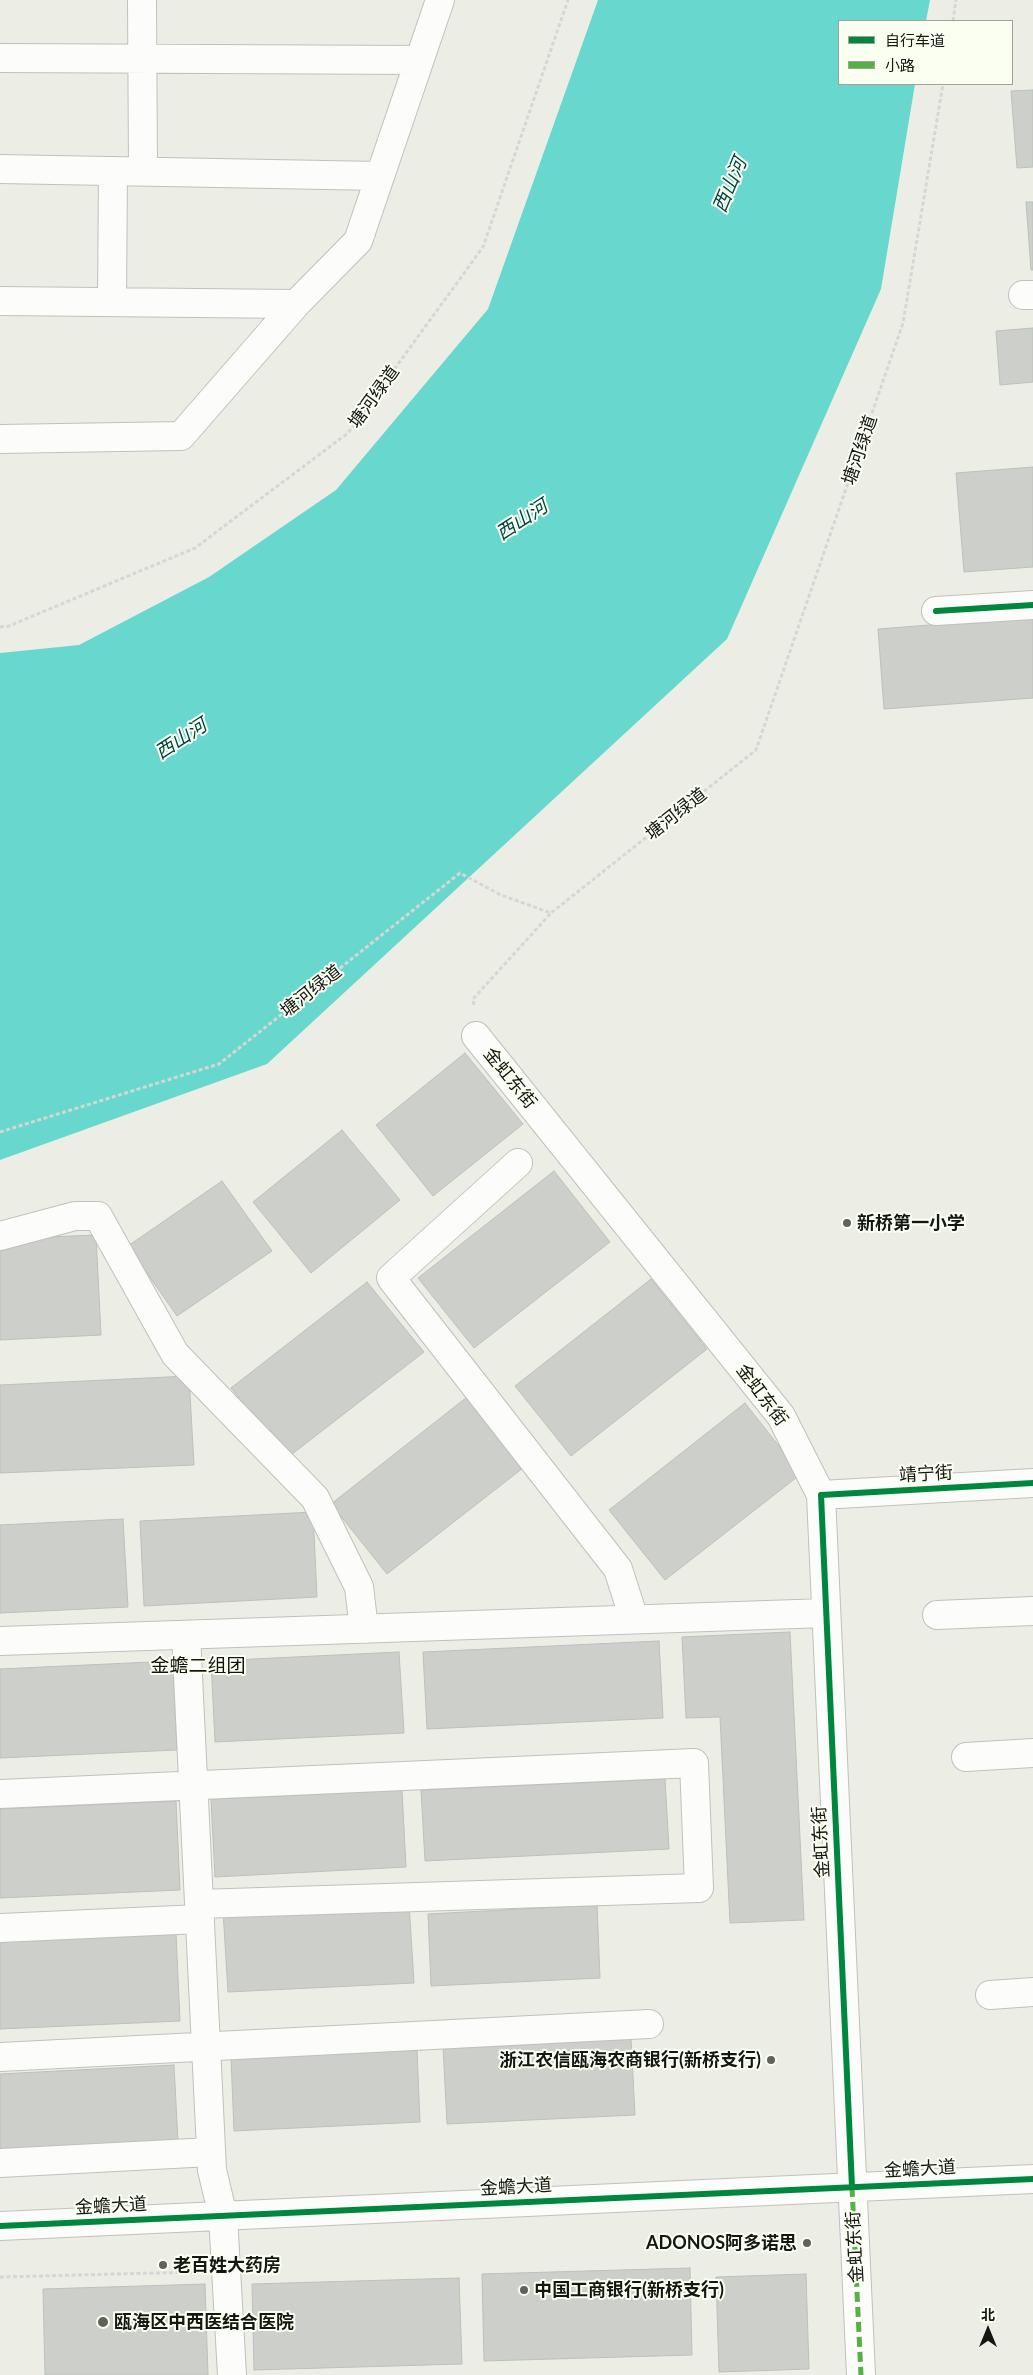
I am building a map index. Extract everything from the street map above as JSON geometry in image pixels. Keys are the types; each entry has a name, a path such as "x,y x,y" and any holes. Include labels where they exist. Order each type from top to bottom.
{"street":[{"path":"142,0 143,171"},
{"path":"0,439 181,436 296,304 358,241 440,0"},
{"path":"0,58 419,60"},
{"path":"0,169 380,176"},
{"path":"112,302 114,171"},
{"path":"0,301 296,304"},
{"path":"936,611 1033,605"},
{"name":"金虹东街","path":"476,1036 781,1416 820,1495 861,2375"},
{"path":"518,1163 390,1278 618,1569 634,1619"},
{"path":"0,1236 75,1216 98,1216 175,1354 315,1498 359,1587 364,1629"},
{"name":"靖宁街","path":"820,1495 1033,1483"},
{"path":"937,1615 1033,1611"},
{"path":"0,1641 826,1613"},
{"path":"186,1635 212,2170 224,2216 232,2375"},
{"path":"966,1757 1033,1753"},
{"path":"0,1794 694,1763 699,1888 199,1912 0,1928"},
{"path":"990,1994 1033,1992"},
{"path":"0,2057 649,2024"},
{"path":"0,2163 211,2152"},
{"name":"金蟾大道","path":"0,2226 1033,2179"}],"path":[{"path":"953,20 956,0"},
{"path":"476,1036 473,999 551,913"},
{"path":"0,2278 226,2272"}],"water":[{"name":"西山河","path":"598,0 930,0 926,20 838,20 838,85 915,85 881,289 727,639 267,1064 0,1160 0,653 79,645 209,577 336,490 488,309"}],"building":[{"path":"1033,90 1033,167 1017,168 1011,91"},
{"path":"1026,202 1033,202 1033,270 1031,270"},
{"path":"1033,328 1033,382 1000,385 996,331"},
{"path":"1033,467 1033,567 964,572 956,473"},
{"path":"1033,617 1033,698 884,709 878,629"},
{"path":"465,1053 523,1124 433,1196 376,1125"},
{"path":"342,1130 400,1200 311,1273 253,1202"},
{"path":"554,1171 610,1242 474,1348 418,1278"},
{"path":"222,1181 272,1251 177,1316 128,1246"},
{"path":"96,1235 101,1335 0,1340 0,1239"},
{"path":"651,1279 707,1349 571,1456 515,1386"},
{"path":"367,1282 424,1352 287,1458 231,1388"},
{"path":"189,1376 194,1465 0,1473 0,1385"},
{"path":"467,1397 523,1468 387,1574 331,1504"},
{"path":"745,1403 801,1474 665,1580 609,1510"},
{"path":"313,1512 317,1597 144,1606 140,1521"},
{"path":"123,1519 128,1607 0,1613 0,1525"},
{"path":"790,1632 804,1920 730,1923 720,1717 686,1718 682,1637"},
{"path":"659,1641 663,1718 427,1729 423,1652"},
{"path":"399,1652 404,1733 215,1742 211,1661"},
{"path":"173,1661 177,1750 0,1758 0,1669"},
{"path":"665,1779 669,1849 425,1861 421,1790"},
{"path":"402,1790 406,1867 215,1877 211,1799"},
{"path":"176,1801 180,1890 0,1898 0,1809"},
{"path":"409,1903 414,1983 228,1992 223,1911"},
{"path":"597,1905 600,1978 431,1986 428,1914"},
{"path":"176,1933 180,2021 0,2029 0,1941"},
{"path":"631,2038 635,2115 447,2124 443,2046"},
{"path":"417,2049 420,2122 234,2131 231,2058"},
{"path":"174,2065 178,2142 0,2151 0,2074"},
{"path":"690,2268 692,2355 484,2361 482,2274"},
{"path":"806,2274 809,2369 719,2372 716,2277"},
{"path":"459,2278 462,2364 254,2370 252,2284"},
{"name":"瓯海区中西医结合医院","path":"205,2284 208,2375 45,2375 43,2289"}],"marked path":[{"path":"852,2187 861,2375"}],"cycle path":[{"path":"936,611 1033,605"},
{"path":"852,2187 821,1495 1033,1483"},
{"path":"0,2226 1033,2179"}],"place":[{"name":"新桥第一小学","path":"847,1223"},
{"name":"浙江农信瓯海农商银行(新桥支行)","path":"771,2060"},
{"name":"ADONOS阿多诺思","path":"807,2243"},
{"name":"老百姓大药房","path":"163,2265"},
{"name":"中国工商银行(新桥支行)","path":"524,2290"},
{"name":"瓯海区中西医结合医院","path":"103,2322"}],"district":[{"name":"金蟾二组团","path":"198,1666"}]}
